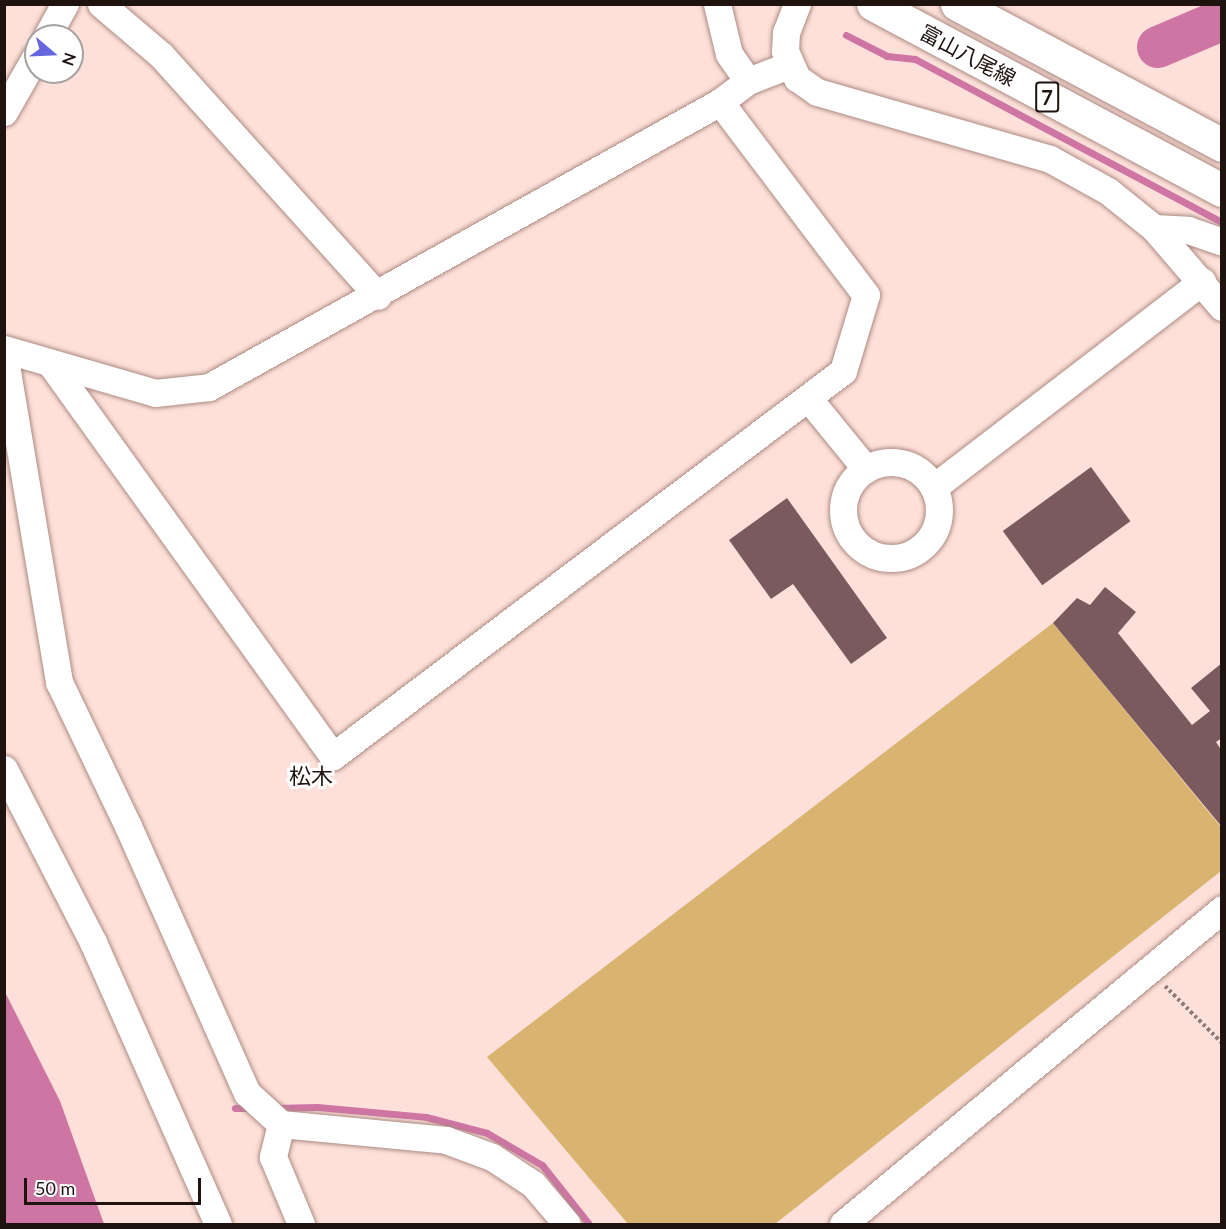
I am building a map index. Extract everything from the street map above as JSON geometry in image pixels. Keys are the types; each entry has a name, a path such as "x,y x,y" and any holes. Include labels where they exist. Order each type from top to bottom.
{"main road":[{"name":"富山八尾線","path":"873,4 1221,190"},
{"name":"富山八尾線","path":"957,4 1221,145"}],"street":[{"path":"54,24 65,4"},
{"path":"101,4 161,55 378,296"},
{"path":"717,4 729,54 748,81"},
{"path":"797,4 786,32 789,65 797,78 832,98 1050,159 1108,191 1154,228 1202,281 1221,307"},
{"path":"567,1224 533,1184 492,1157 446,1140 281,1124 247,1093 128,826 59,682 4,351 155,393 209,387 378,296 720,102 748,81 789,65"},
{"path":"4,112 24,77"},
{"path":"51,364 333,756 843,371 866,295 720,102"},
{"path":"1154,228 1188,230 1221,242"},
{"path":"933,487 1202,281"},
{"path":"808,398 866,469"},
{"path":"896,462 911,466 933,487 938,519 923,547 909,555 877,557 863,549 844,524 846,493 866,469 896,462"},
{"path":"4,769 93,942 218,1224"},
{"path":"843,1224 1221,909"},
{"path":"281,1124 273,1157 302,1224"}],"path":[{"path":"1148,969 1221,1043"}],"shaded area":[{"path":"1053,623 1221,827 1221,871 775,1224 628,1224 487,1057"},
{"path":"4,990 60,1101 104,1224 5,1224"}],"building":[{"path":"1091,467 1130,521 1042,585 1003,531"},
{"path":"787,498 887,638 851,664 793,584 771,599 729,540"},
{"path":"1105,587 1136,612 1118,633 1192,725 1210,711 1191,688 1222,663 1222,738 1216,742 1222,751 1222,827 1053,623 1077,598 1090,605"}],"waterway":[{"path":"1158,47 1222,20"},
{"path":"846,35 887,56 915,59 1222,222"},
{"path":"274,1108 317,1107 426,1117 487,1133 542,1165 589,1224"},
{"path":"235,1108 251,1108"}],"district":[{"name":"松木","path":"311,776"}]}
